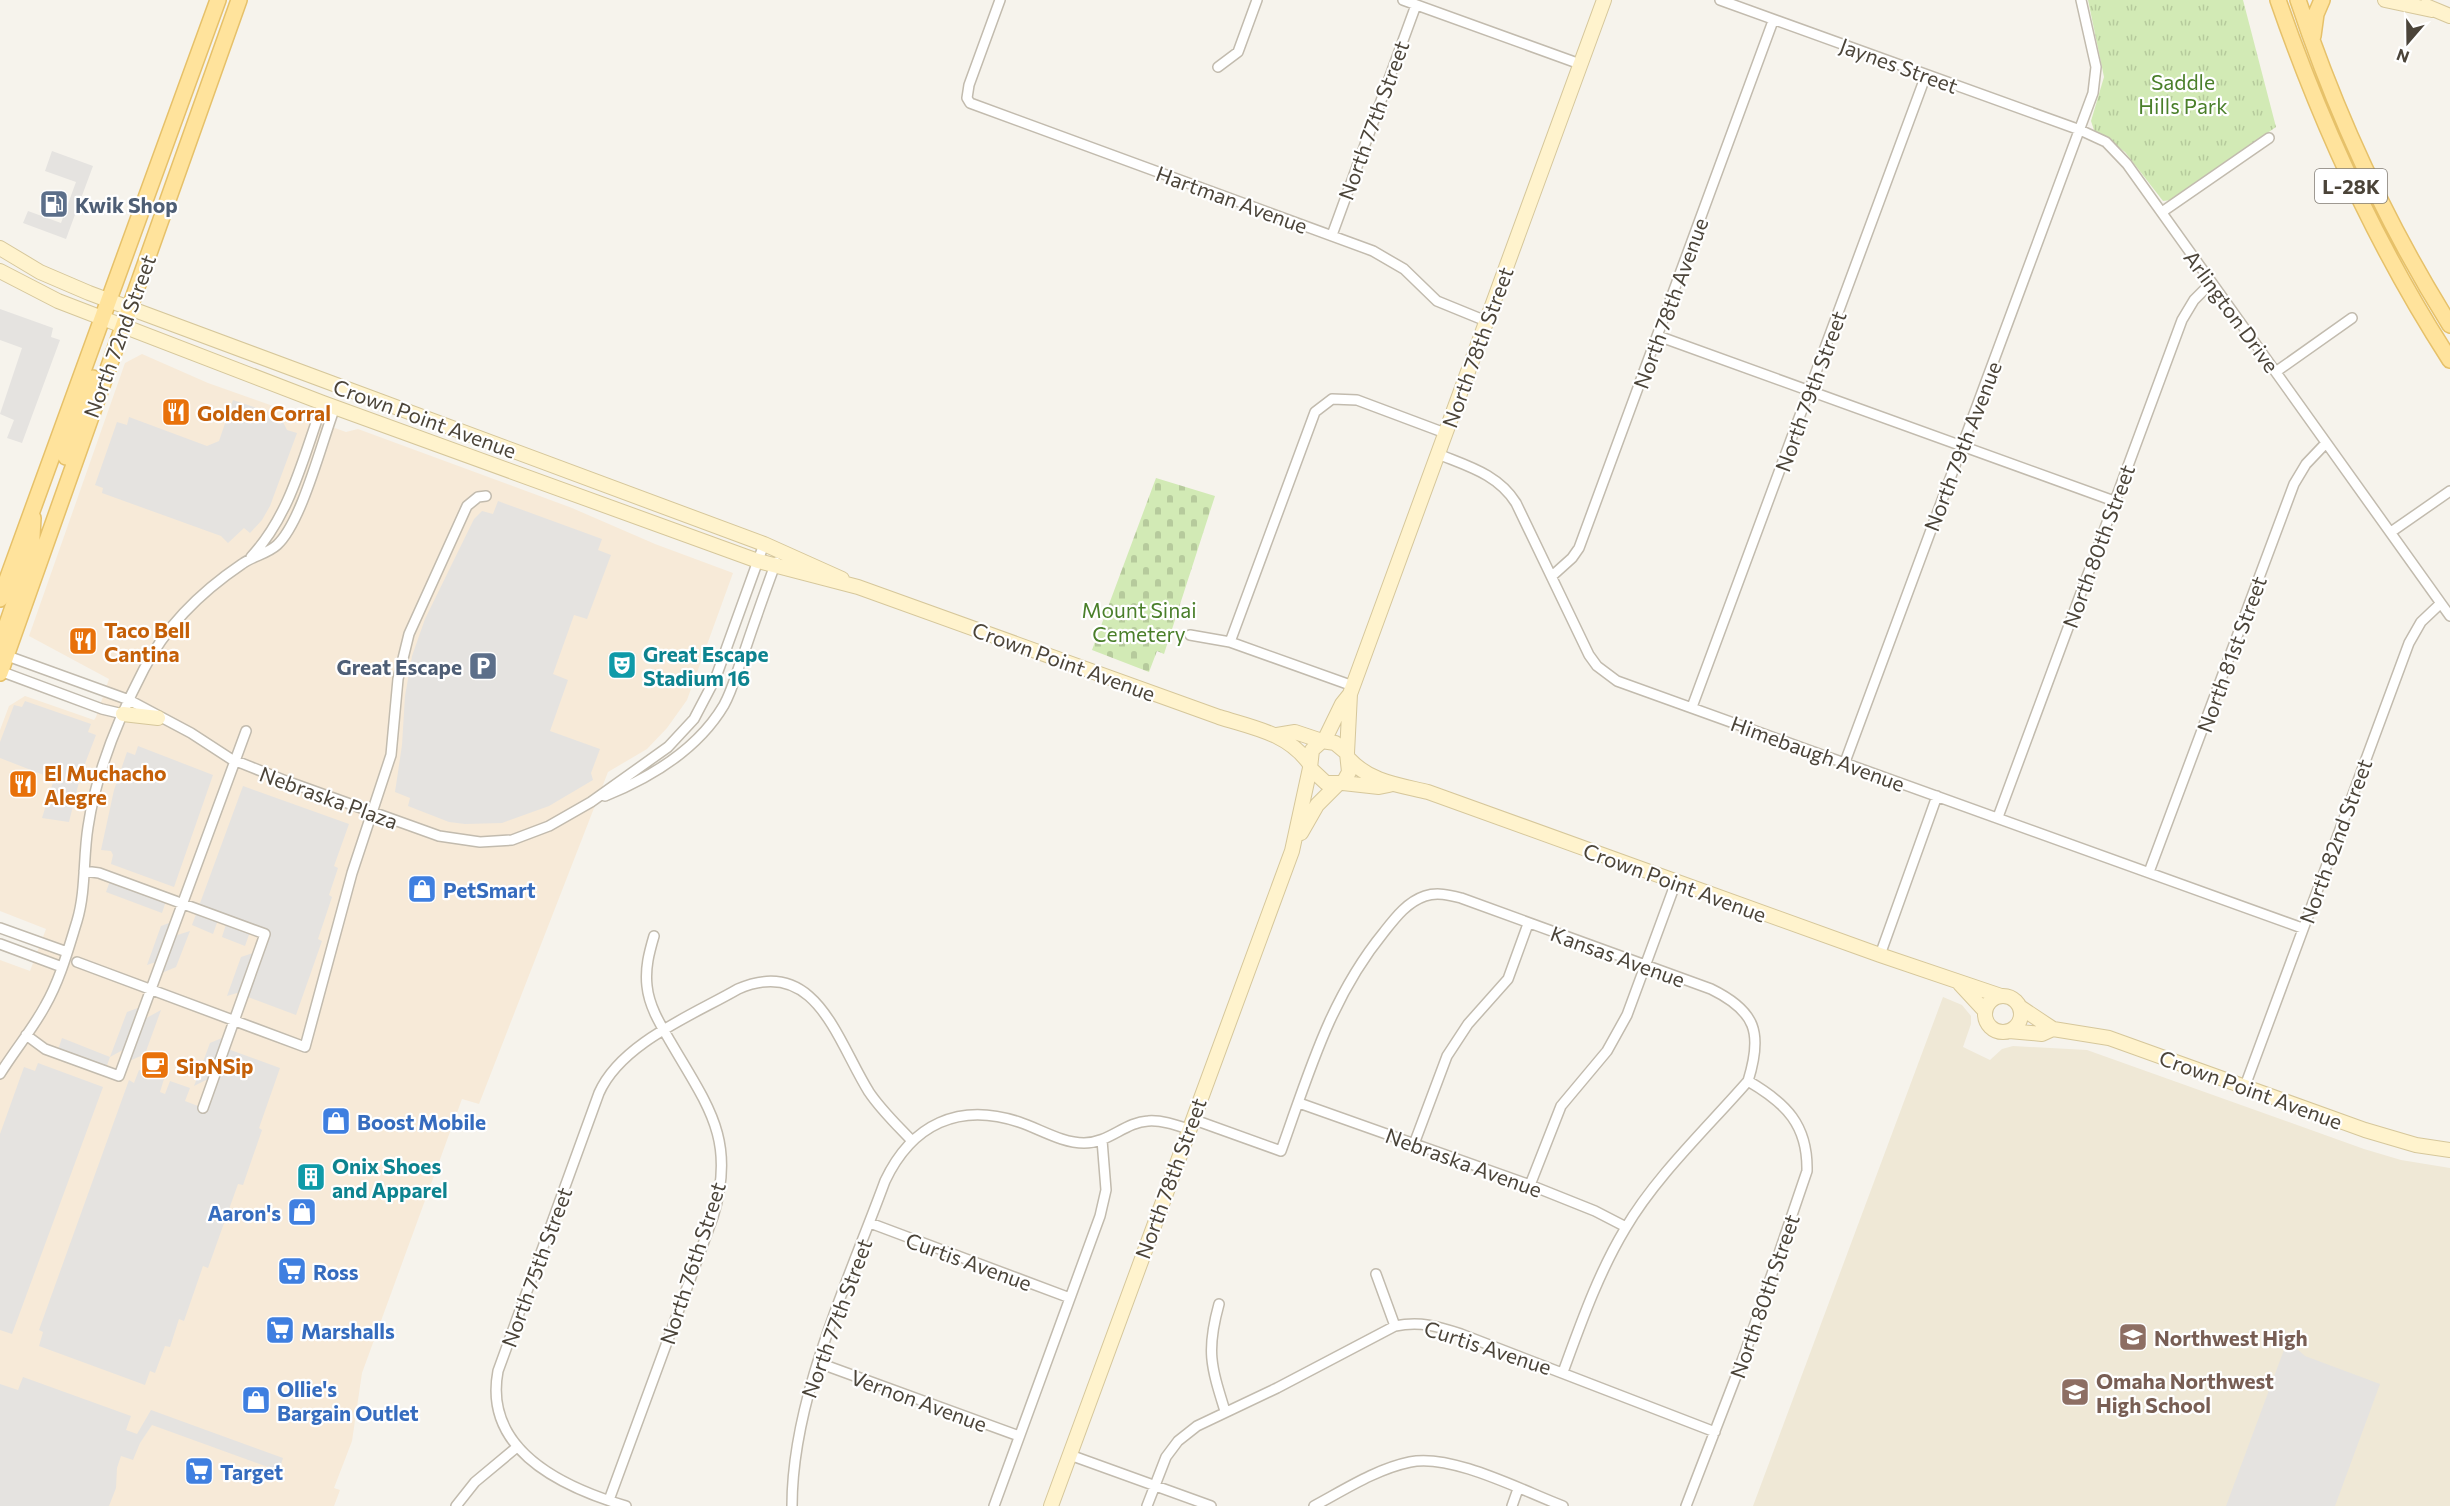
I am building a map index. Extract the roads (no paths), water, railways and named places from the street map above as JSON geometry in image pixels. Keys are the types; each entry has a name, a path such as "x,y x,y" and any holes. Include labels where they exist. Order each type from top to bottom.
{"main road":[{"name":"North 72nd Street","path":"0,671 2,651 56,518 112,322 108,300 218,0"},
{"name":"North 72nd Street","path":"0,599 35,503 112,322 129,308 239,0"},
{"name":"North 78th Street","path":"1352,690 1604,0"},
{"name":"L-28K","path":"2278,0 2315,103 2358,200 2405,288 2450,360"},
{"name":"L-28K","path":"2298,0 2358,156 2404,246 2450,325"},
{"path":"2313,42 2316,14 2322,0"},
{"path":"2385,0 2450,16"},
{"path":"2413,0 2432,10"},
{"name":"Crown Point Avenue","path":"0,248 40,272 108,300 764,544 852,585 1208,713 1277,735 1297,748 1310,766"},
{"name":"Crown Point Avenue","path":"0,271 25,286 112,322 329,405 774,567 852,585"},
{"path":"2,651 31,555 35,503"},
{"path":"1292,851 1312,750 1323,741 1352,690"},
{"path":"1292,851 1317,805 1340,784 1349,772 1352,690"},
{"name":"Nebraska Plaza","path":"123,714 158,718"},
{"name":"Crown Point Avenue","path":"1277,735 1294,732 1323,741"},
{"path":"1323,741 1335,742 1348,756"},
{"name":"Crown Point Avenue","path":"1348,756 1365,773 1391,785 1428,792 1880,955 2001,996"},
{"path":"1310,766 1322,781 1340,784"},
{"name":"Crown Point Avenue","path":"1340,784 1379,787 1391,785"},
{"name":"North 78th Street","path":"1051,1506 1292,851"},
{"name":"Crown Point Avenue","path":"1959,983 1985,1011"},
{"path":"2001,996 2012,999 2020,1007 2018,1023 2009,1032 1991,1028 1986,1021 1985,1011 1992,999 2001,996"},
{"name":"Crown Point Avenue","path":"2020,1007 2053,1029 2109,1038 2365,1130 2416,1145 2450,1150"},
{"name":"Crown Point Avenue","path":"2009,1032 2042,1034 2053,1029"}],"street":[{"name":"Hartman Avenue","path":"1000,0 969,86 967,98 979,107 1332,235 1393,261 1437,301 1485,321"},
{"path":"1218,67 1238,52 1257,0"},
{"path":"1403,0 1580,64"},
{"name":"Jaynes Street","path":"1720,0 2080,130"},
{"path":"2080,130 2096,78 2095,58 2081,0"},
{"name":"North 77th Street","path":"1332,235 1416,5"},
{"name":"North 78th Avenue","path":"1552,576 1572,558 1579,548 1773,21"},
{"name":"North 79th Street","path":"1692,707 1926,75"},
{"name":"Arlington Drive","path":"2080,130 2106,142 2118,153 2277,371 2325,443 2450,616"},
{"name":"North 79th Avenue","path":"1845,762 2080,130"},
{"path":"2162,212 2269,138"},
{"name":"North 80th Street","path":"1998,817 2182,320 2194,300 2211,283"},
{"path":"2277,371 2352,318"},
{"path":"1658,336 2114,501"},
{"path":"1230,642 1315,412 1332,399 1357,400 1445,433"},
{"path":"0,1074 46,1004 62,967 80,910 93,804 123,714 149,659 172,626 203,594 249,559 274,528 287,505 329,405"},
{"name":"North 81st Street","path":"2150,872 2294,484 2306,464 2325,443"},
{"name":"Himebaugh Avenue","path":"1438,454 1484,473 1506,489 1552,576 1589,655 1597,666 1622,683 2302,928"},
{"path":"2391,532 2450,491"},
{"path":"77,962 305,1047 352,873 391,755 398,679 409,634 467,506 478,497 486,496"},
{"path":"591,802 668,747 694,719 716,677 764,544"},
{"path":"591,802 628,786 669,762 706,729 730,692 780,551"},
{"name":"North 82nd Street","path":"2245,1086 2409,643 2421,622 2440,604"},
{"path":"1190,635 1230,642 1352,690"},
{"name":"Nebraska Plaza","path":"2,651 129,700 158,718 191,733 234,761 423,831 453,839 480,842 512,840 549,826 591,802"},
{"name":"Nebraska Plaza","path":"0,671 102,709 123,714"},
{"path":"694,719 706,729"},
{"path":"26,1035 45,1049 119,1076 246,731"},
{"path":"1880,955 1937,796"},
{"path":"84,871 99,873 265,934 203,1108"},
{"path":"1530,1185 1556,1115 1615,1038 1676,882"},
{"name":"Kansas Avenue","path":"1299,1103 1333,1010 1353,974 1398,915 1414,901 1433,894 1461,898 1734,1000 1748,1016 1755,1032 1755,1058 1748,1081"},
{"path":"1414,1144 1447,1056 1468,1024 1508,978 1528,924"},
{"path":"0,928 67,952"},
{"name":"North 76th Street","path":"609,1500 720,1193 723,1160 716,1124 653,1009 647,987 648,958 654,936"},
{"path":"0,944 62,967"},
{"path":"664,1031 756,982 773,981 795,986 812,997 822,1010 870,1093 912,1141 932,1125 966,1114 999,1116 1077,1142 1102,1140 1148,1121 1190,1124 1281,1151 1299,1103"},
{"name":"North 75th Street","path":"517,1447 508,1436 498,1411 496,1383 498,1371 604,1082 624,1056 664,1031"},
{"path":"1563,1372 1596,1285 1626,1227 1647,1197 1748,1081"},
{"name":"North 80th Street","path":"1686,1506 1745,1353 1807,1172 1808,1151 1801,1132 1789,1111 1768,1093 1748,1081"},
{"name":"Nebraska Avenue","path":"1299,1103 1530,1185 1595,1210 1626,1227"},
{"path":"994,1506 1104,1201 1106,1174 1102,1140"},
{"name":"North 77th Street","path":"792,1506 797,1442 806,1402 819,1362 893,1163 912,1141"},
{"name":"Curtis Avenue","path":"870,1223 1070,1298"},
{"path":"1376,1274 1395,1326"},
{"path":"1219,1304 1210,1337 1209,1356 1225,1411"},
{"name":"Curtis Avenue","path":"1155,1486 1173,1446 1197,1426 1277,1388 1395,1326 1420,1323 1432,1324 1563,1372 1715,1432"},
{"name":"Vernon Avenue","path":"819,1362 1019,1437"},
{"path":"456,1506 475,1482 517,1447 541,1467 578,1487 626,1506"},
{"path":"1070,1455 1211,1506"},
{"path":"1314,1506 1387,1469 1420,1460 1454,1465 1563,1506"},
{"path":"1147,1506 1155,1486"},
{"path":"1512,1506 1518,1489"}],"place":[{"name":"Kwik Shop","path":"54,204"},
{"name":"Golden Corral","path":"176,412"},
{"name":"Taco Bell Cantina","path":"83,641"},
{"name":"Great Escape Stadium 16","path":"622,665"},
{"name":"Great Escape","path":"483,666"},
{"name":"El Muchacho Alegre","path":"23,784"},
{"name":"PetSmart","path":"422,889"},
{"name":"SipNSip","path":"155,1065"},
{"name":"Boost Mobile","path":"336,1121"},
{"name":"Onix Shoes and Apparel","path":"311,1177"},
{"name":"Aaron's","path":"302,1212"},
{"name":"Ross","path":"292,1271"},
{"name":"Marshalls","path":"280,1330"},
{"name":"Northwest High","path":"2133,1337"},
{"name":"Omaha Northwest High School","path":"2075,1392"},
{"name":"Ollie's Bargain Outlet","path":"256,1400"},
{"name":"Target","path":"199,1471"}],"park label":[{"name":"Saddle Hills Park","path":"2183,93"},
{"name":"Mount Sinai Cemetery","path":"1139,621"}]}
